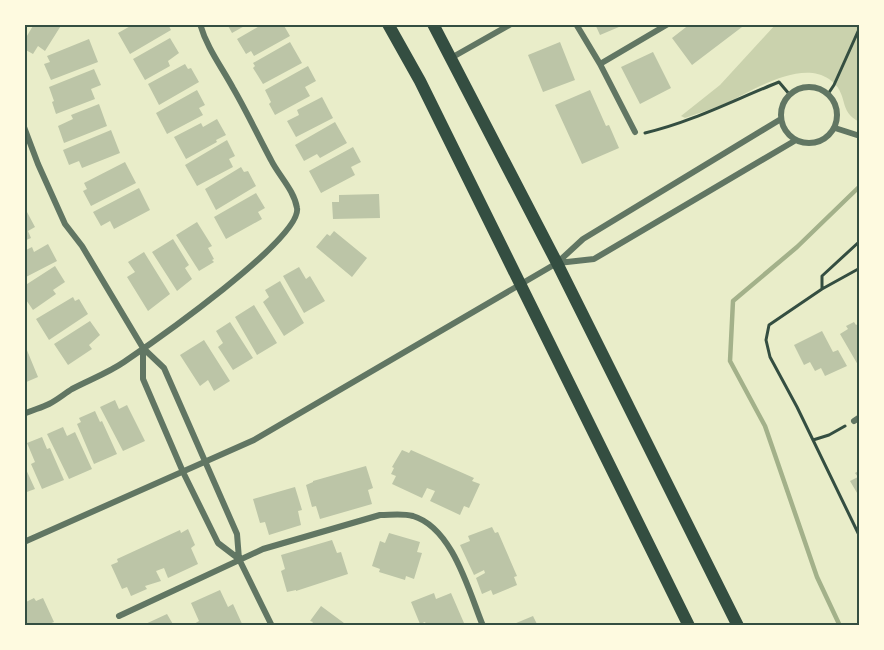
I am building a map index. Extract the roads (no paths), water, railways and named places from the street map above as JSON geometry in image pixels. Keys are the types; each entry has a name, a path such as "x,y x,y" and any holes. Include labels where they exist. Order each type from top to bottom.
{"main road":[{"path":"388,24 420,81 689,626"},
{"path":"433,24 557,263 738,626"}],"street":[{"path":"24,414 47,405 124,363 159,339 236,279 284,236 297,214 292,196 233,87 214,58 204,39 200,24"},
{"path":"451,58 511,24"},
{"path":"576,24 600,64 635,132"},
{"path":"600,64 668,24"},
{"path":"813,87 828,94 836,106 835,128 831,134 818,142 796,140 786,131 781,119 782,110 790,95 796,90 813,87"},
{"path":"24,542 254,440 557,263 583,239 781,119"},
{"path":"24,127 65,224 82,246 143,348 164,368 237,534 239,559 272,626"},
{"path":"835,128 860,136"},
{"path":"557,263 594,259 796,140"},
{"path":"143,348 143,379 183,472 218,543 239,559"},
{"path":"119,616 263,549 380,515 398,514 414,517 430,526 443,538 483,626"}],"waterway":[{"path":"840,626 817,577 765,426 730,361 733,301 797,247 860,186"}]}
